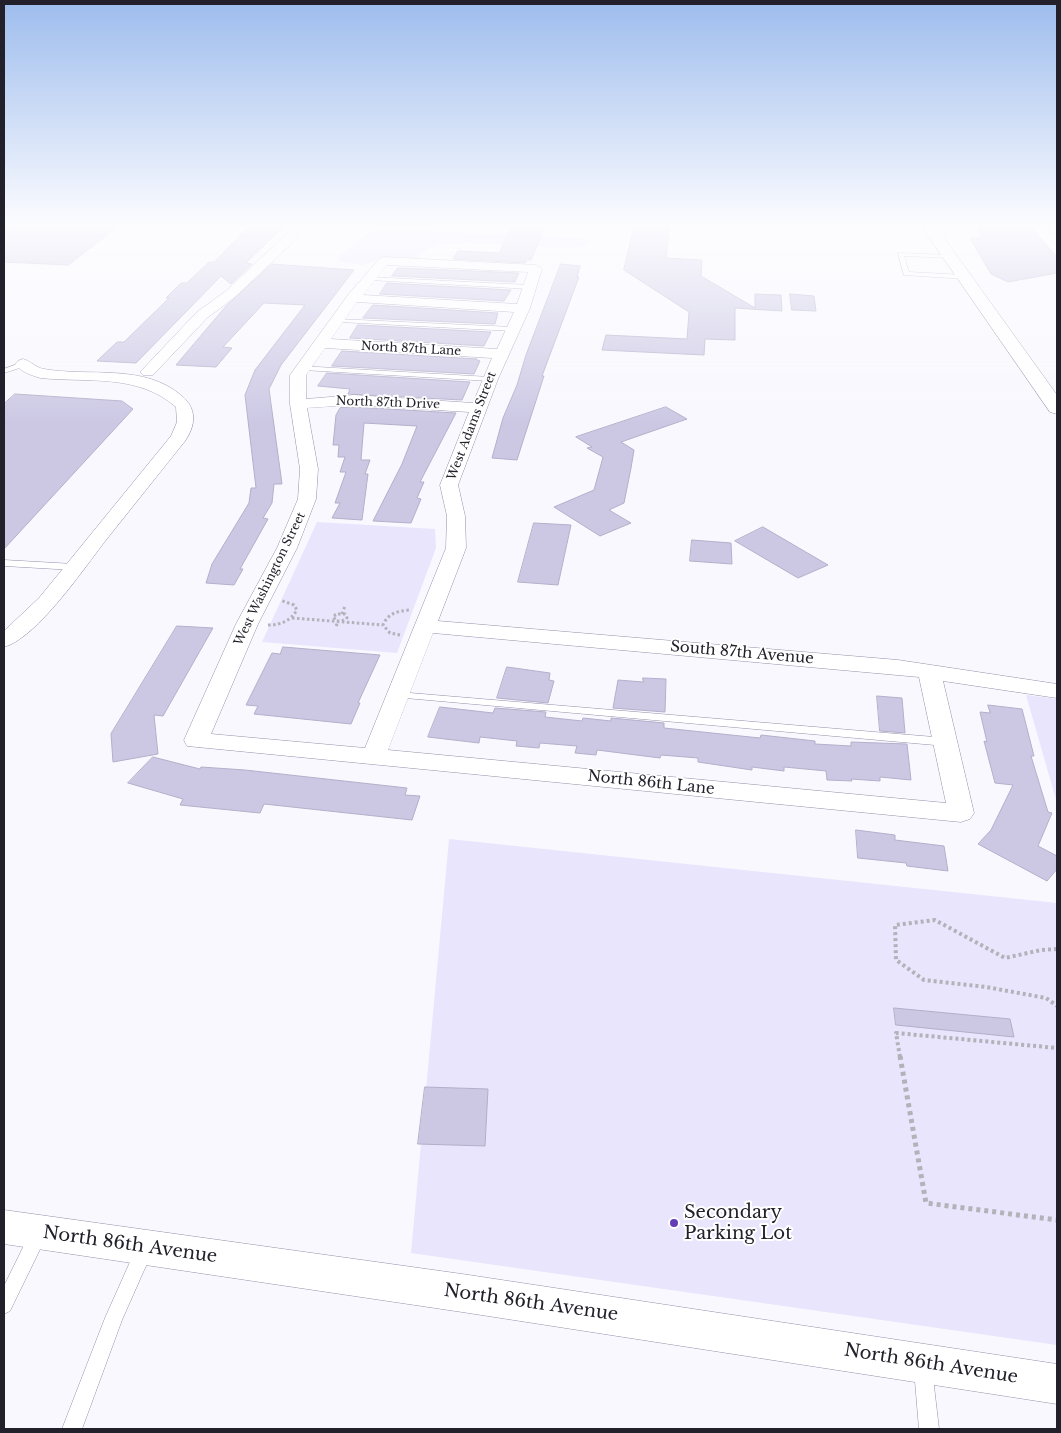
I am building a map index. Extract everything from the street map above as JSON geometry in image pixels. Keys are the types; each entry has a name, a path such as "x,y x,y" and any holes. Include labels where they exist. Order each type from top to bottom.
{"main road":[{"path":"975,291 1053,392 1057,408"}],"street":[{"path":"144,377 201,316 218,301 232,294 234,291"},
{"name":"West Washington Street","path":"196,740 247,624 287,548 308,499 309,469 298,404 298,375 360,291"},
{"name":"West Adams Street","path":"374,756 456,548 456,516 449,485 490,379 529,291"},
{"path":"354,298 522,308"},
{"name":"North 87th Lane","path":"321,343 501,354"},
{"path":"4,640 14,633 46,602 178,437 185,422 184,406 177,398 144,377 38,373 23,364"},
{"name":"North 87th Drive","path":"298,404 354,400 479,408"},
{"name":"South 87th Avenue","path":"426,625 929,671 1057,691"},
{"name":"North 86th Lane","path":"196,740 960,813 929,671"},
{"name":"North 86th Avenue","path":"4,1227 472,1294 1057,1384"}],"lane":[{"path":"339,320 513,329"},
{"path":"4,371 23,364"},
{"path":"303,368 490,379"},
{"path":"4,563 74,567"},
{"path":"398,695 946,742"},
{"path":"4,1305 40,1232"},
{"path":"72,1429 114,1318 145,1247"},
{"path":"923,1363 929,1429"}],"path":[{"path":"342,614 345,606"},
{"path":"383,625 387,618 396,612 426,625"},
{"path":"336,626 338,622 347,618 347,616 342,614 333,616 333,619 338,622"},
{"path":"292,618 383,625"},
{"path":"383,625 386,631 392,634 426,625"},
{"path":"1057,949 1005,958 935,920 895,925 896,960 924,980 986,987 1046,998 1057,1006"},
{"path":"1057,1048 896,1033 926,1203 1057,1220"}],"shaded area":[{"path":"317,522 435,529 436,548 397,653 262,642"},
{"path":"1026,695 1057,699 1057,803"},
{"path":"449,839 1057,903 1057,1345 411,1253"}],"building":[{"path":"173,291 206,291 136,363 97,361 117,342 124,342 169,298 166,298"},
{"path":"243,291 338,291 281,365 269,389 282,484 274,484 272,503 263,518 268,519 240,569 243,569 234,585 206,583 212,564 249,503 251,488 256,488 245,395 255,370 305,305 264,303 223,347 232,348 216,367 176,365 226,306"},
{"path":"382,291 510,291 504,301 380,294"},
{"path":"551,291 574,291 542,376 544,376 517,460 492,458 503,418 517,385 526,355"},
{"path":"656,291 726,291 755,308 755,294 781,295 782,311 735,308 735,340 705,339 704,355 602,350 606,335 687,339 689,312"},
{"path":"790,294 814,296 816,311 792,310"},
{"path":"373,305 498,313 495,324 363,318"},
{"path":"358,325 491,332 484,346 350,338"},
{"path":"342,351 477,359 480,361 474,374 332,366"},
{"path":"327,373 470,382 462,400 348,394 350,389 318,386"},
{"path":"15,394 122,401 133,409 4,549 4,404"},
{"path":"354,407 456,413 420,482 424,482 417,498 421,499 411,523 373,521 402,464 417,426 364,423 361,460 370,460 365,474 368,474 362,520 332,518 340,503 335,503 346,472 340,472 345,457 338,457 339,445 333,445 336,415 340,408"},
{"path":"666,407 687,419 621,442 634,450 631,468 624,503 609,510 631,523 600,536 554,507 594,490 603,457 587,448 592,447 576,437"},
{"path":"534,523 571,525 558,585 518,582"},
{"path":"763,527 828,565 798,578 735,541"},
{"path":"692,540 731,543 732,564 690,561"},
{"path":"177,626 213,628 163,716 154,715 158,754 113,762 111,734"},
{"path":"283,647 380,655 358,703 360,703 351,724 254,714 258,706 246,705 272,653 280,654"},
{"path":"507,667 550,673 549,680 554,681 548,703 497,698"},
{"path":"643,678 666,679 665,712 613,708 618,680 643,682"},
{"path":"877,696 902,698 905,733 880,731"},
{"path":"988,705 1022,709 1034,756 1031,756 1048,812 1052,813 1038,846 1057,856 1057,869 1047,881 978,844 991,830 1013,785 995,783 984,741 987,742 980,712 990,713"},
{"path":"440,707 493,713 495,708 546,712 545,717 582,721 583,718 611,721 611,718 664,723 664,728 760,738 761,735 815,741 815,744 851,746 851,742 907,744 911,780 880,777 880,781 827,780 826,771 784,767 784,771 752,767 752,770 698,762 698,758 661,755 660,758 597,750 596,755 575,753 577,746 540,743 539,748 516,746 517,741 480,737 479,743 428,737"},
{"path":"153,757 200,769 201,767 245,770 407,788 405,795 420,796 412,820 264,804 260,813 180,805 183,799 128,783"},
{"path":"856,830 895,835 895,840 944,846 948,871 907,866 906,863 858,858"},
{"path":"894,1008 1010,1019 1014,1037 896,1025"},
{"path":"425,1087 488,1089 485,1146 418,1144"}],"place":[{"name":"Secondary Parking Lot","path":"674,1223"}]}
